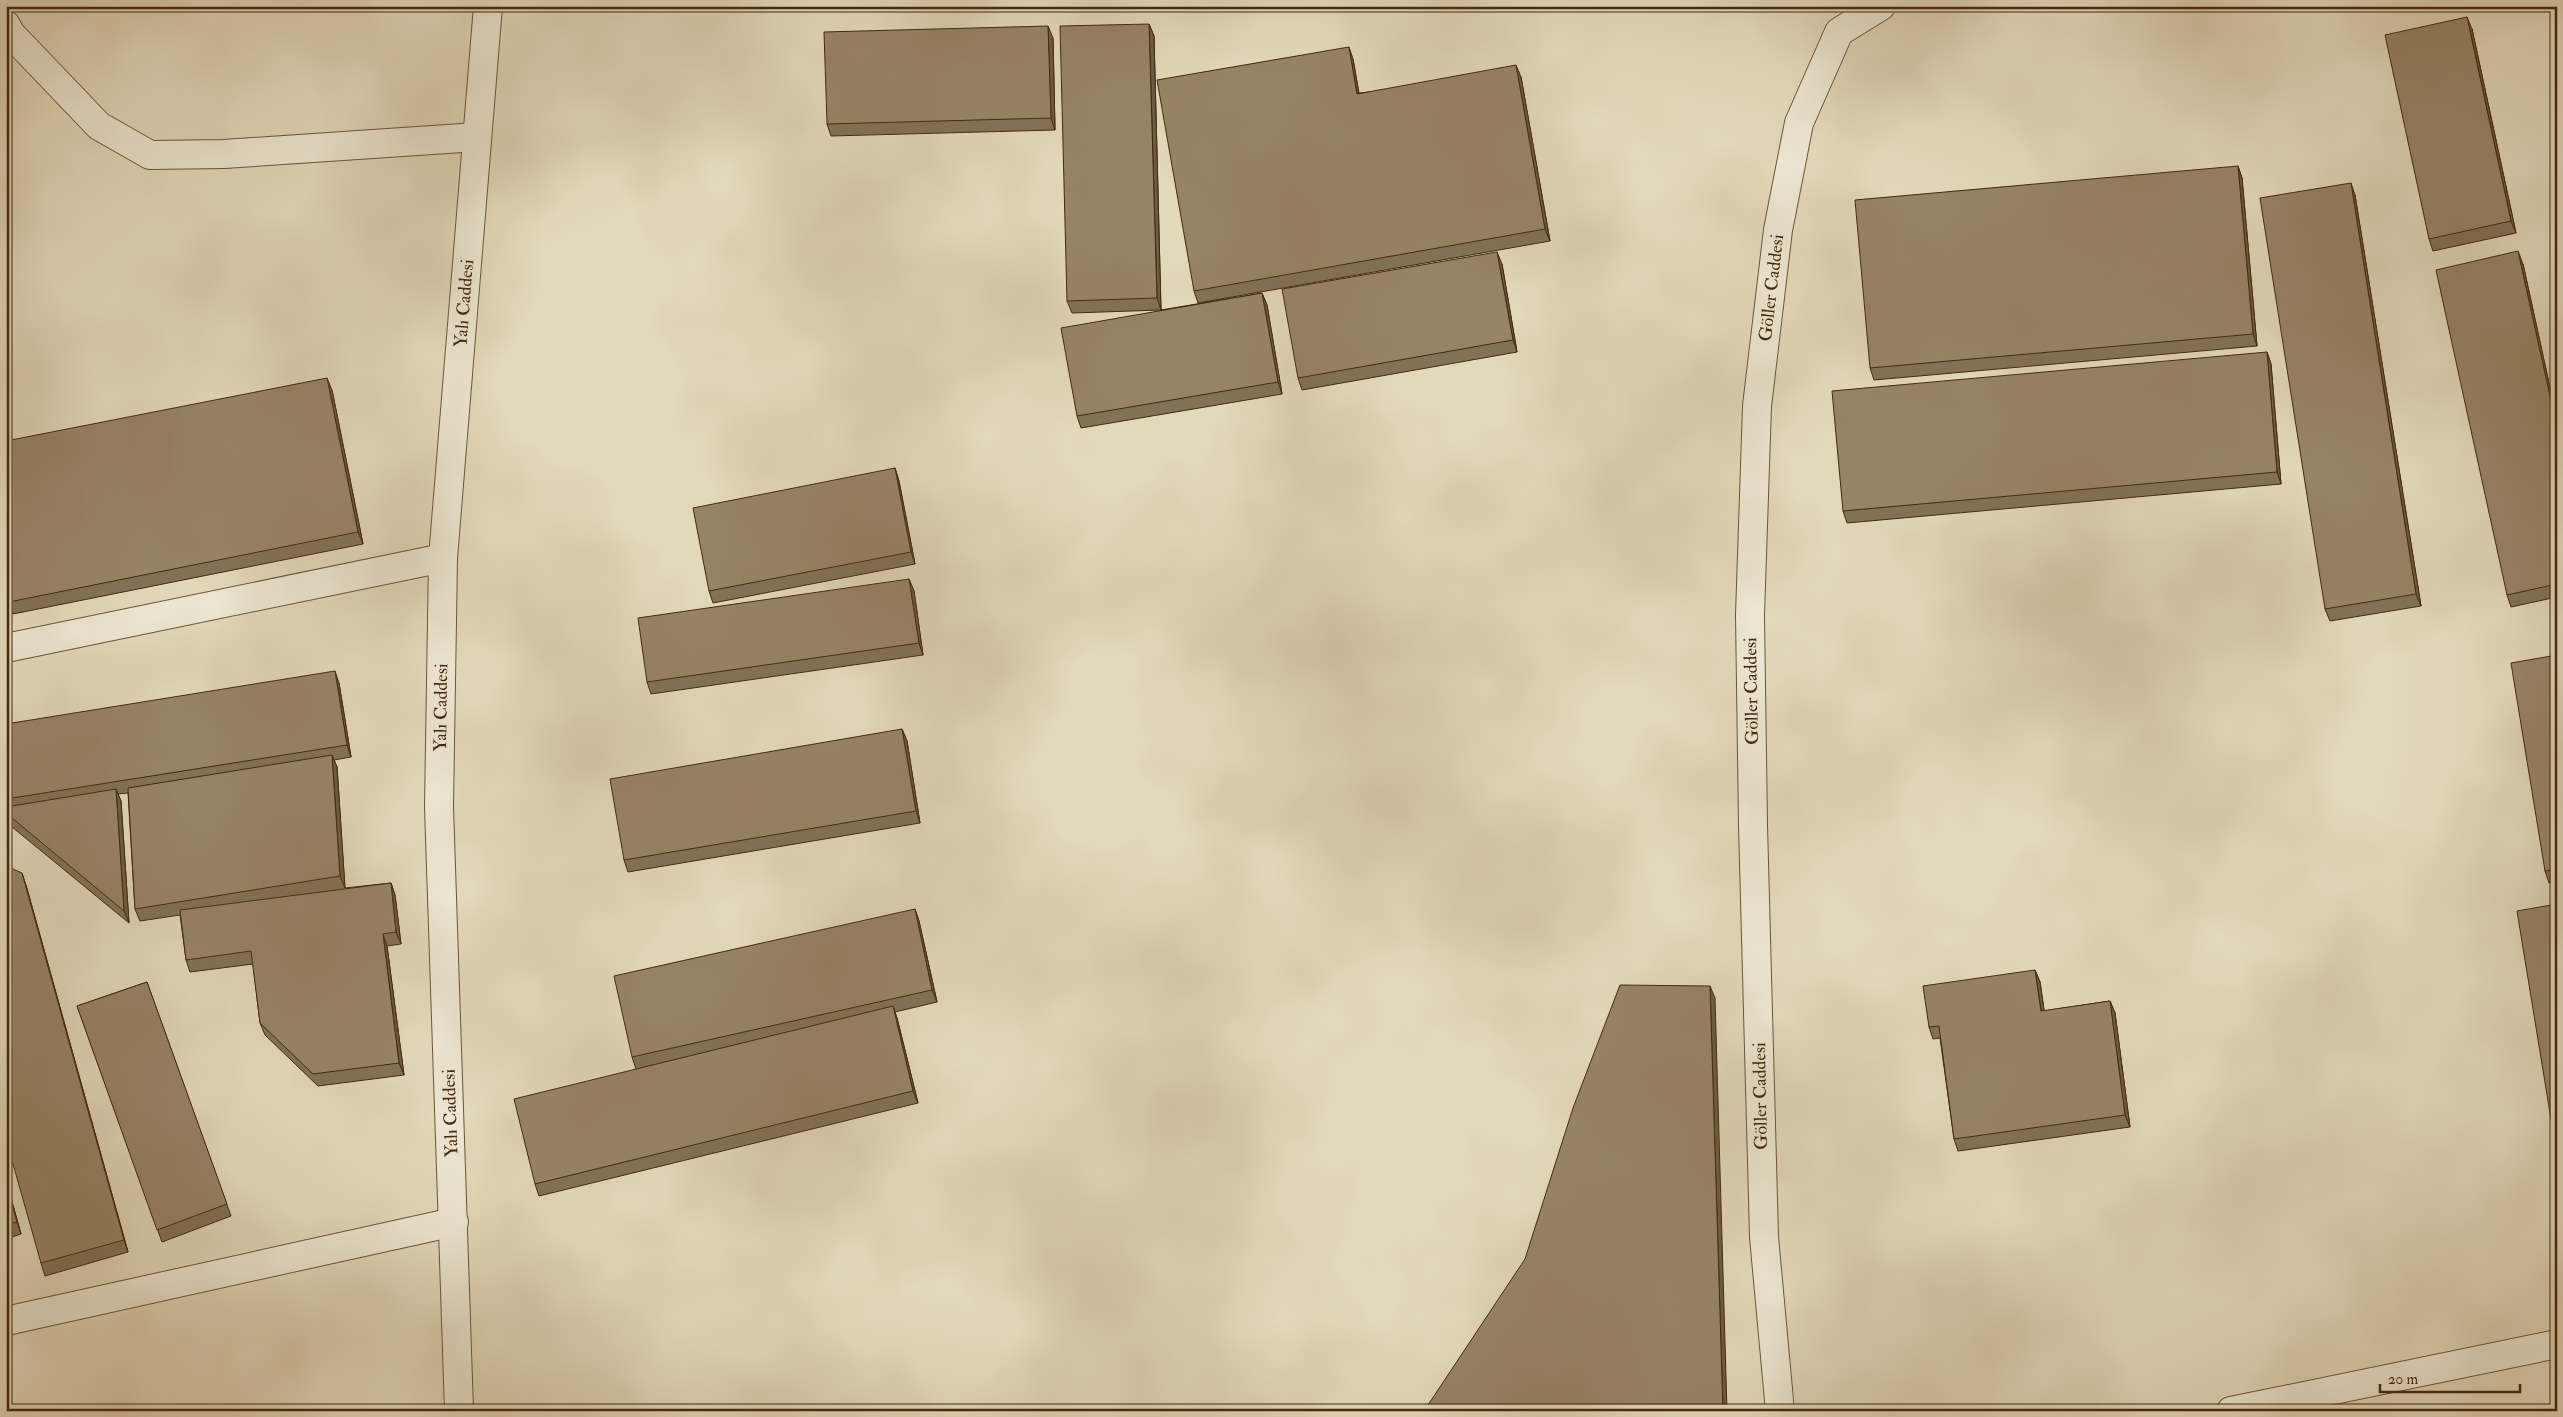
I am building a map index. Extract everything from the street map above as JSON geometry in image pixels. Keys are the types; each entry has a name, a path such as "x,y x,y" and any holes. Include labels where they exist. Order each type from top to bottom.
{"street":[{"name":"Yalı Caddesi","path":"459,1411 439,807 443,558 488,6"},
{"name":"Göller Caddesi","path":"1780,1411 1764,1237 1753,825 1750,615 1758,406 1778,230 1799,123 1839,32 1881,6"},
{"path":"6,25 10,34 99,126 150,155 224,154 477,137"},
{"path":"6,648 443,558"},
{"path":"6,1321 454,1222"},
{"path":"2231,1411 2557,1344"}],"building":[{"path":"2467,17 2511,221 2429,239 2385,35"},
{"path":"1149,24 1157,298 1067,301 1060,26"},
{"path":"1048,26 1051,118 827,124 824,32"},
{"path":"1349,47 1357,94 1516,65 1545,229 1194,291 1157,80"},
{"path":"2238,166 2253,334 1870,368 1855,200"},
{"path":"2351,183 2416,594 2325,609 2260,198"},
{"path":"2518,251 2557,428 2557,584 2507,595 2436,270"},
{"path":"1497,252 1513,340 1298,378 1282,289"},
{"path":"1262,293 1278,382 1077,416 1061,328"},
{"path":"2267,352 2277,472 1843,511 1832,391"},
{"path":"327,378 358,532 9,602 6,590 6,441"},
{"path":"895,468 911,552 709,591 693,508"},
{"path":"909,579 919,643 647,682 638,618"},
{"path":"2557,655 2557,869 2545,871 2511,663"},
{"path":"335,671 347,745 6,799 6,724"},
{"path":"902,729 916,811 624,860 610,779"},
{"path":"332,755 340,876 135,909 128,788"},
{"path":"116,789 124,911 6,813 6,807"},
{"path":"6,866 22,873 124,1240 41,1263 6,1139"},
{"path":"391,883 396,932 383,934 399,1063 313,1074 260,1023 251,951 186,960 180,910"},
{"path":"2557,904 2557,1156 2517,911"},
{"path":"915,909 932,990 632,1057 614,976"},
{"path":"2035,970 2041,1011 2110,1001 2125,1115 1954,1139 1939,1026 1929,1027 1923,986"},
{"path":"147,982 227,1204 157,1230 77,1006"},
{"path":"1620,985 1710,986 1723,1411 1424,1411 1525,1259 1573,1108"},
{"path":"893,1006 913,1091 535,1184 514,1099"},
{"path":"6,1184 17,1222 6,1225"}]}
